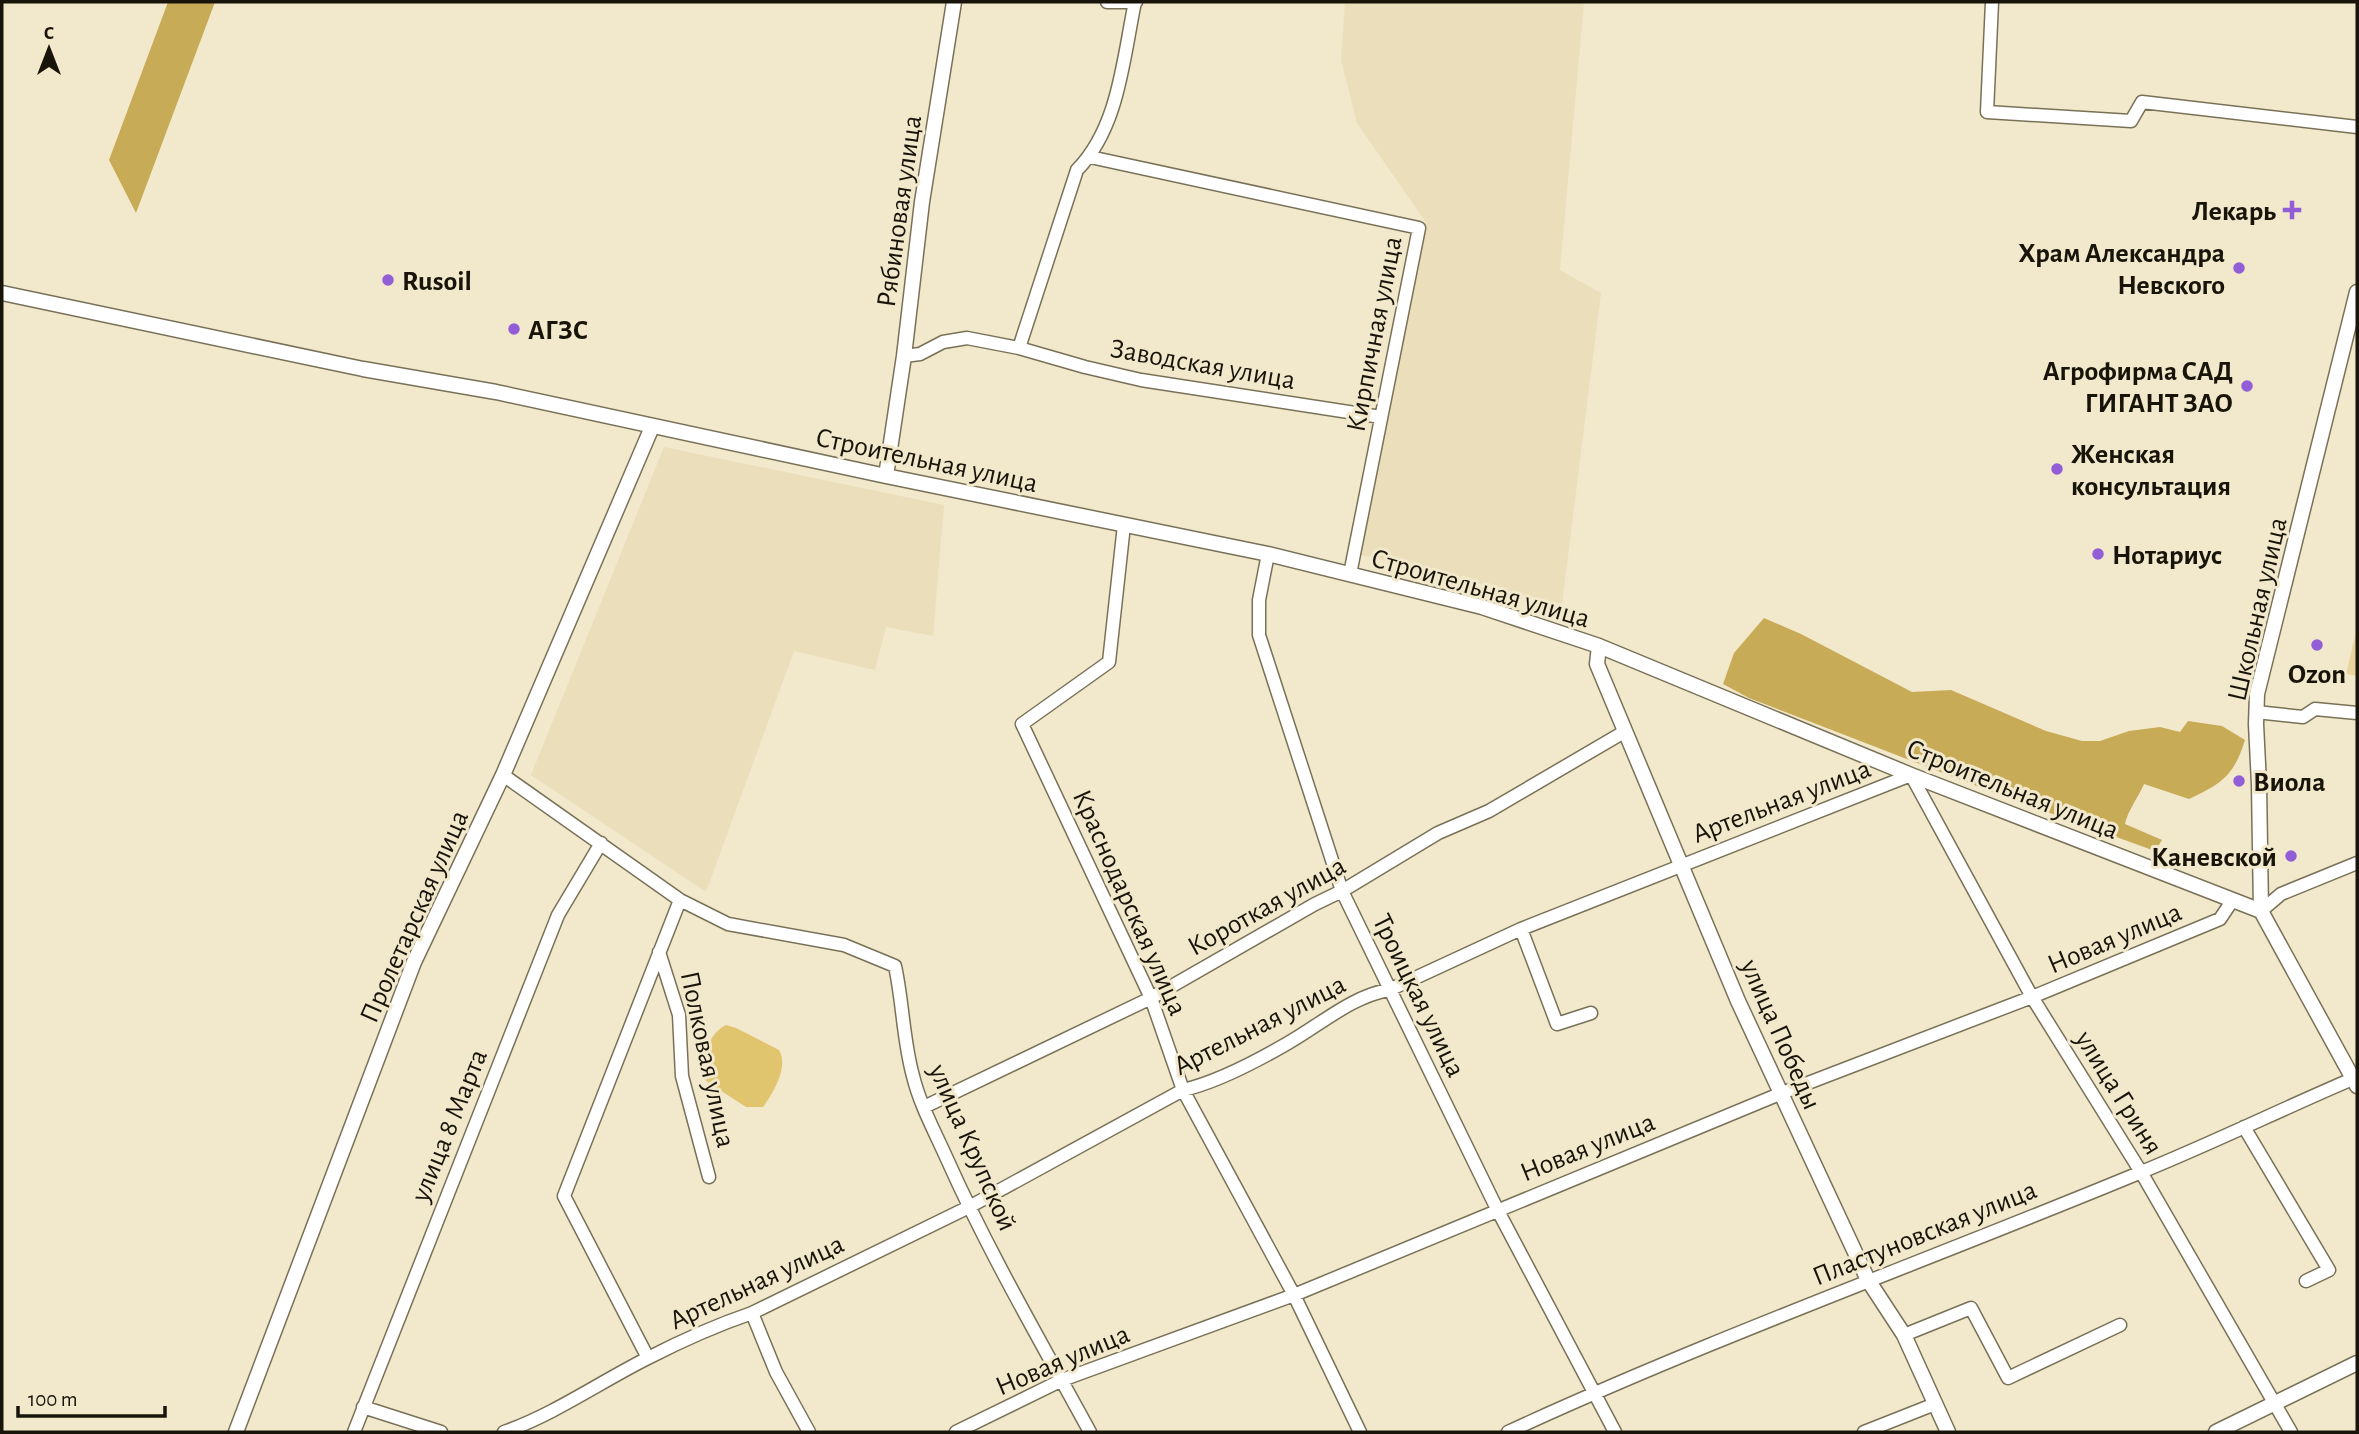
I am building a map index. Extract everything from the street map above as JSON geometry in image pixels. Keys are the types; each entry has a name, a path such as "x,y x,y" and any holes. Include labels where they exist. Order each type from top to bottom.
{"street":[{"name":"Рябиновая улица","path":"886,476 904,356 922,202 954,2"},
{"path":"1019,348 1077,170 1090,158 1112,113 1135,2 1107,2"},
{"path":"1992,2 1987,112 2132,121 2142,102 2357,127"},
{"name":"Кирпичная улица","path":"1090,158 1419,228 1350,574"},
{"name":"Школьная улица","path":"2356,1080 2261,911 2256,712 2258,694 2357,292"},
{"name":"Строительная улица","path":"2,293 363,369 496,392 1268,555 1482,607 1599,646 1911,775 2261,911"},
{"name":"Заводская улица","path":"904,356 920,354 943,342 967,338 1019,348 1141,380 1381,417"},
{"name":"Пролетарская улица","path":"236,1432 414,962 503,775 652,427"},
{"name":"Краснодарская улица","path":"1124,525 1109,662 1022,724 1151,998 1183,1090 1294,1295 1360,1432"},
{"name":"Троицкая улица","path":"1268,555 1259,600 1259,635 1342,891 1497,1209 1615,1432"},
{"name":"улица Победы","path":"1599,646 1597,664 1738,1001 1868,1280 1904,1335 1948,1432"},
{"path":"2256,712 2303,717 2315,709 2357,713"},
{"name":"Короткая улица","path":"924,1107 1151,998 1342,891 1438,833 1489,811 1624,732"},
{"name":"улица Крупской","path":"503,775 680,900 728,924 844,945 895,966 902,999 906,1046 913,1078 924,1107 968,1207 1090,1432"},
{"name":"Артельная улица","path":"504,1432 535,1427 648,1358 752,1313 968,1207 1183,1090 1200,1086 1290,1042 1312,1026 1375,992 1389,990 1521,929 1911,775"},
{"name":"улица Гриня","path":"1911,775 2032,997 2141,1172 2291,1432"},
{"name":"улица 8 Марта","path":"354,1432 558,915 601,843"},
{"path":"2261,911 2281,894 2357,863"},
{"name":"Артельная улица","path":"648,1358 564,1196 680,900"},
{"name":"Новая улица","path":"956,1432 1062,1380 1294,1295 1782,1093 2032,997 2220,919 2232,901"},
{"path":"1521,929 1558,1024 1591,1013"},
{"name":"Полковая улица","path":"659,952 679,1016 682,1076 709,1177"},
{"name":"Пластуновская улица","path":"1508,1432 1593,1393 2141,1172 2356,1080"},
{"path":"2244,1127 2329,1270 2306,1281"},
{"path":"1904,1335 1971,1308 2008,1378 2120,1325"},
{"path":"752,1313 776,1371 809,1432"},
{"path":"2216,1432 2357,1363"},
{"path":"1864,1432 1935,1404"},
{"path":"363,1407 441,1432"}],"shaded area":[{"path":"168,2 215,2 136,213 109,160"},
{"path":"1345,2 1584,2 1560,270 1601,293 1562,604 1357,554 1425,221 1357,123 1341,60"},
{"path":"664,447 944,505 933,636 886,627 875,670 794,651 706,892 531,775"},
{"path":"1764,618 1801,634 1912,692 1951,690 2046,731 2082,741 2100,741 2129,731 2160,727 2180,732 2188,721 2222,726 2245,740 2231,771 2210,789 2189,799 2144,784 2125,824 2162,840 2155,851 2000,795 1749,698 1723,684 1734,653"},
{"path":"2357,628 2357,676 2346,674"},
{"path":"726,1025 779,1050 782,1057 781,1072 763,1107 746,1107 706,1081 703,1065 706,1049 714,1035"}],"place":[{"name":"Лекарь","path":"2292,210"},
{"name":"Храм Александра Невского","path":"2239,268"},
{"name":"Rusoil","path":"388,280"},
{"name":"АГЗС","path":"514,329"},
{"name":"Агрофирма САД ГИГАНТ ЗАО","path":"2247,386"},
{"name":"Женская консультация","path":"2057,469"},
{"name":"Нотариус","path":"2098,554"},
{"name":"Ozon","path":"2317,645"},
{"name":"Виола","path":"2239,781"},
{"name":"Каневской","path":"2291,856"}]}
